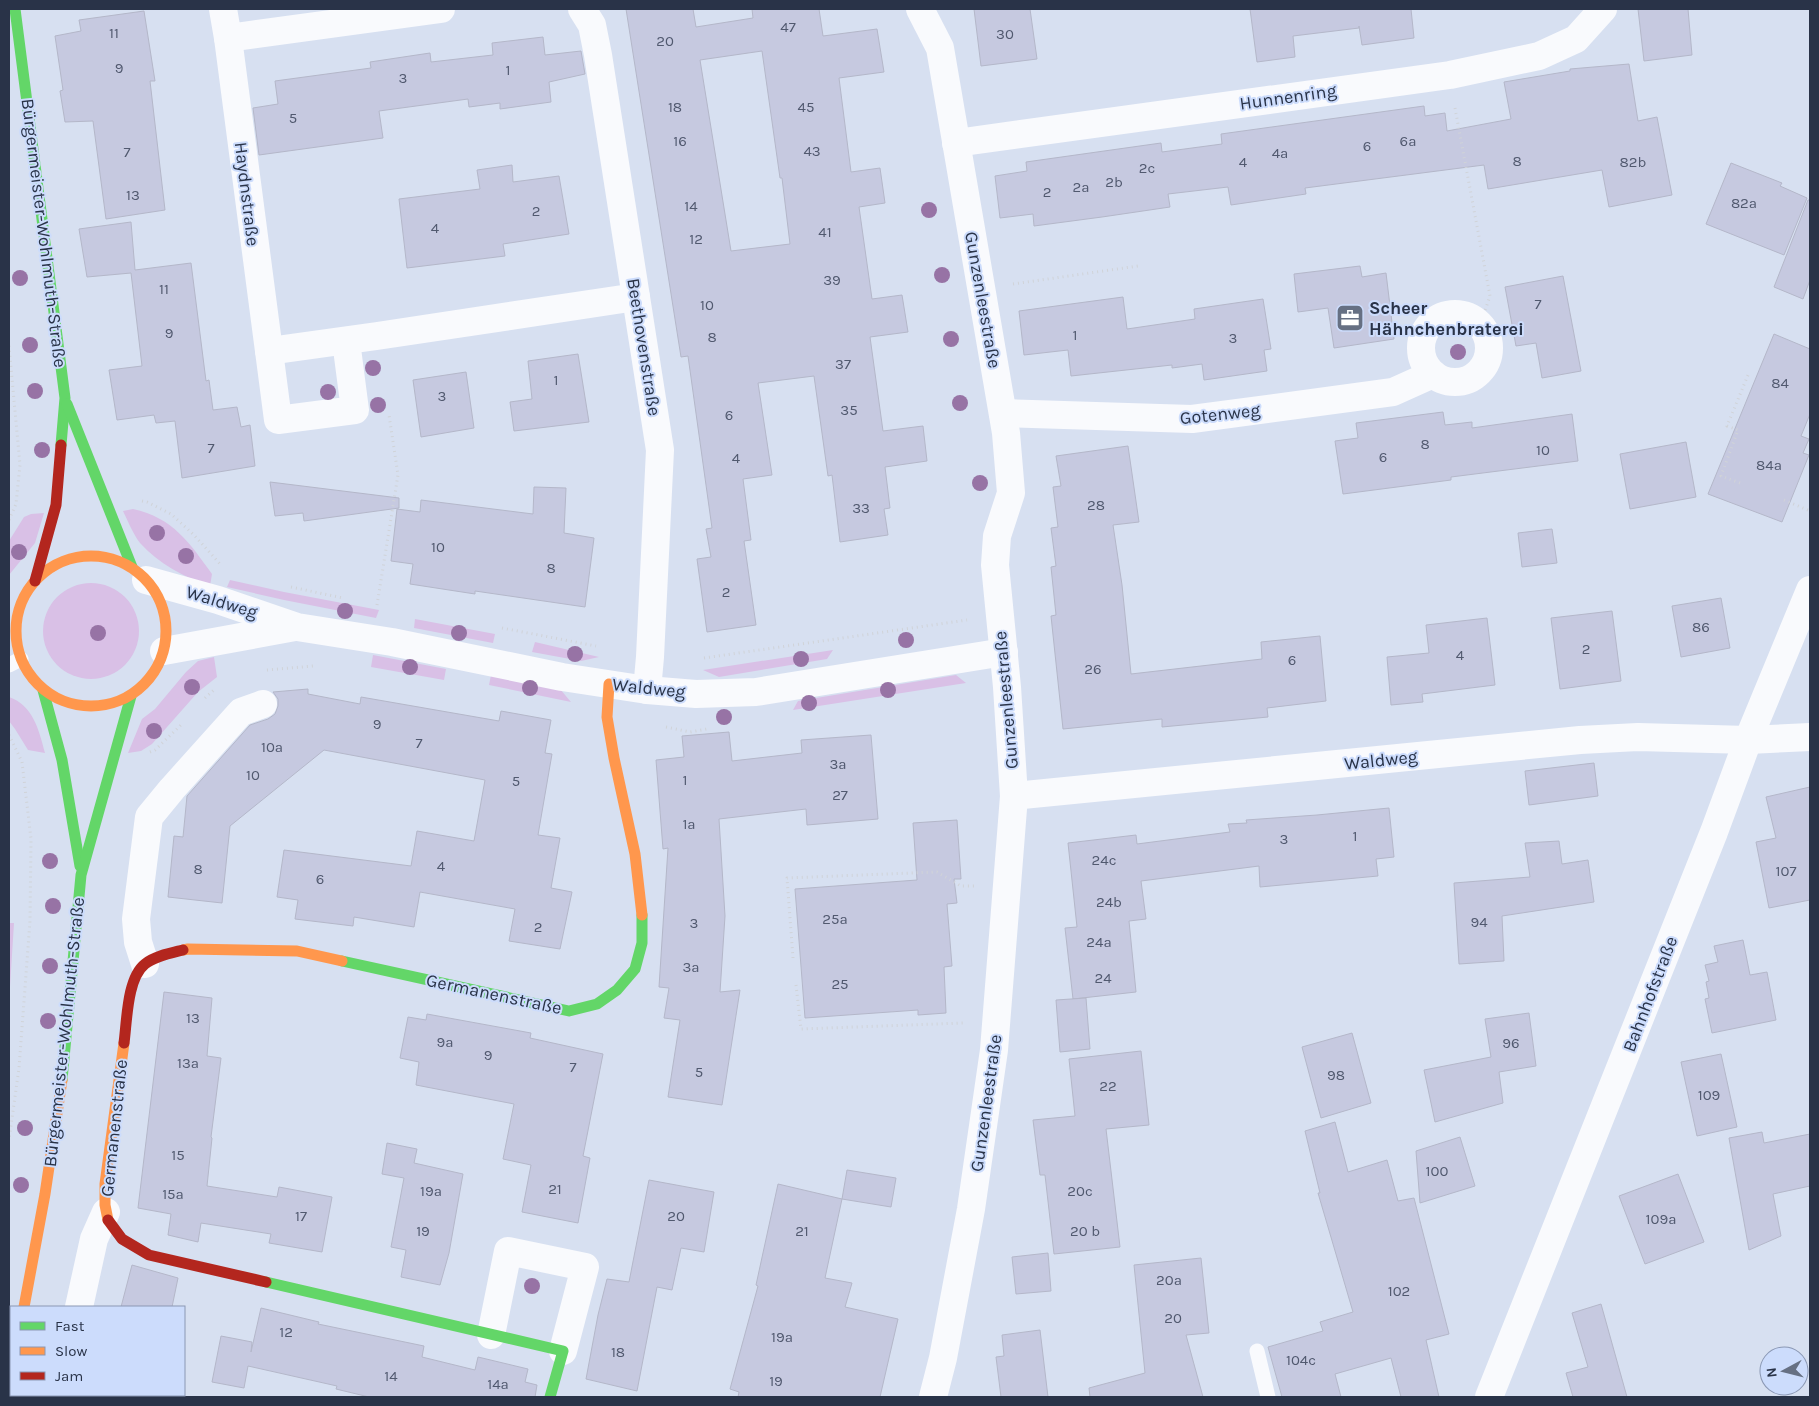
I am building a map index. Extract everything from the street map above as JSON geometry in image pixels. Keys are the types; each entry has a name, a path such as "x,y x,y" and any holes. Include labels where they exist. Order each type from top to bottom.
{"street":[{"name":"Bürgermeister-Wohlmuth-Straße","path":"15,9 65,398 56,506 34,581"},
{"path":"223,9 228,38 441,9"},
{"name":"Beethovenstraße","path":"582,9 592,25 660,450 647,690"},
{"name":"Gunzenleestraße","path":"920,9 940,48 1002,412 1010,493 997,536 995,565 1004,652 1014,796 994,1050 971,1209 943,1358 933,1397"},
{"name":"Hunnenring","path":"956,143 1450,75 1539,56 1576,39 1603,9"},
{"name":"Haydnstraße","path":"228,38 278,420 355,410 346,341"},
{"path":"269,351 636,297"},
{"path":"1461,314 1472,318 1480,325 1486,334 1489,345 1488,357 1483,367 1475,375 1465,380 1454,382 1443,380 1433,374 1426,366 1421,344 1424,333 1430,324 1439,317 1461,314"},
{"name":"Gotenweg","path":"1002,412 1192,420 1393,392 1433,374"},
{"name":"Bürgermeister-Wohlmuth-Straße","path":"65,398 139,574"},
{"name":"Bürgermeister-Wohlmuth-Straße","path":"92,555 113,558 139,574 153,587 161,602 167,624 164,651 156,669 147,682 131,696 109,705 86,707 63,702 43,690 15,662 16,621 22,599 34,581 51,567 70,558 92,555"},
{"name":"Waldweg","path":"139,574 297,627 392,642 562,677 647,690 696,694 756,692 1004,652"},
{"name":"Bahnhofstraße","path":"1489,1397 1714,832 1748,740 1810,590"},
{"name":"Waldweg","path":"164,651 297,627"},
{"name":"Germanenstraße","path":"563,1351 149,1255 131,1247 116,1234 106,1212 105,1184 130,996 135,977 145,964 164,954 188,950 297,951 569,1011 597,1004 617,990 635,969 642,944 642,910 636,854 614,758 608,717 609,684"},
{"name":"Bürgermeister-Wohlmuth-Straße","path":"43,690 62,760 81,875"},
{"name":"Bürgermeister-Wohlmuth-Straße","path":"24,1306 45,1194 63,1075 81,875 131,696"},
{"path":"145,964 138,942 136,918 149,818 172,788 242,712 263,704"},
{"name":"Waldweg","path":"1014,796 1580,740 1638,737 1748,740 1810,737"},
{"path":"79,1306 94,1239 106,1212"},
{"path":"491,1335 508,1250 586,1267 550,1397"}],"lane":[{"path":"1257,1351 1268,1397"}],"path":[{"path":"1450,75 1490,296 1480,325"},
{"path":"980,288 1138,266"},
{"path":"9,346 20,465 16,504 9,520"},
{"path":"1740,483 1721,476 1738,430 1727,426 1748,375"},
{"path":"377,605 398,475 388,410"},
{"path":"1784,500 1810,511"},
{"path":"9,735 22,762 31,838 30,921 19,1068 9,1140"},
{"path":"793,958 787,878 937,872 961,886 1006,884"},
{"path":"796,985 800,1029 997,1022"}],"shaded area":[{"path":"133,509 159,518 179,533 212,574 210,586 172,569 147,551 137,539 123,511"},
{"path":"44,513 35,543 9,575 9,541 24,517 31,514"},
{"path":"230,580 379,610 376,618 284,600 227,587"},
{"path":"91,583 109,587 125,597 135,613 139,631 135,649 125,665 109,675 91,679 73,675 57,665 47,649 43,631 47,613 57,597 73,587"},
{"path":"415,619 495,634 493,643 414,628"},
{"path":"535,642 599,657 581,661 532,652"},
{"path":"833,650 827,659 719,677 703,670"},
{"path":"373,655 446,669 444,680 371,667"},
{"path":"214,657 217,677 198,692 152,744 141,751 128,753 142,719 155,709 186,672 198,661"},
{"path":"491,675 560,689 571,702 489,685"},
{"path":"956,675 966,683 793,710 798,701"},
{"path":"9,697 24,706 34,719 45,753 28,750 9,721"},
{"path":"9,923 14,923 9,1003"}],"building":[{"path":"626,9 693,9 696,27 753,18 752,9 819,9 823,36 877,29 884,72 839,78 851,172 880,168 885,203 859,207 872,299 902,295 908,332 870,337 883,431 923,426 927,461 885,467 890,508 884,509 888,535 840,542 832,475 828,476 814,376 758,383 772,475 743,479 751,540 744,541 756,625 707,632 697,559 711,557 706,529 712,528 688,356 681,357","holes":["762,51 780,178 782,178 790,244 731,251 700,60"]},
{"path":"974,9 1030,9 1037,59 981,66"},
{"path":"1250,9 1411,9 1414,38 1362,45 1359,26 1359,28 1293,36 1295,57 1257,62"},
{"path":"1638,9 1688,9 1692,55 1644,61"},
{"path":"144,11 155,81 150,81 165,210 106,219 93,121 65,122 60,91 63,90 55,36 81,31 79,20"},
{"path":"543,37 545,55 581,51 585,74 549,82 551,102 500,109 500,103 469,107 468,99 379,111 383,138 259,155 253,108 278,104 275,81 371,68 370,62 430,53 431,62 493,55 492,43"},
{"path":"1629,64 1638,121 1657,117 1672,195 1609,207 1602,170 1488,189 1484,165 1305,188 1306,194 1231,205 1228,187 1168,194 1170,207 1102,217 1034,226 1033,214 1000,218 995,176 1027,171 1026,162 1161,143 1162,152 1222,144 1221,134 1424,106 1425,116 1445,113 1447,131 1511,119 1504,82 1570,71 1570,69"},
{"path":"1731,163 1782,183 1780,186 1807,198 1784,255 1706,224"},
{"path":"512,165 513,182 559,176 569,234 503,244 505,256 407,268 399,199 480,189 477,170"},
{"path":"1808,200 1810,200 1810,280 1803,299 1774,287"},
{"path":"131,222 135,270 191,263 206,381 209,380 213,410 237,407 241,427 250,425 255,466 182,478 175,421 156,423 154,415 117,420 109,370 142,366 131,273 87,277 79,229"},
{"path":"1360,266 1362,277 1386,273 1394,339 1334,348 1328,308 1298,312 1294,274"},
{"path":"1563,276 1581,371 1542,378 1536,343 1516,346 1505,287"},
{"path":"1123,297 1127,329 1195,319 1194,309 1263,299 1271,349 1264,350 1267,371 1204,380 1202,364 1172,368 1172,365 1071,376 1068,350 1024,355 1019,311"},
{"path":"1774,334 1810,349 1810,414 1801,436 1809,439 1803,453 1809,455 1782,522 1708,494"},
{"path":"578,354 589,422 514,431 510,402 532,399 528,361"},
{"path":"466,372 474,428 421,437 413,380"},
{"path":"1443,412 1445,425 1472,422 1472,428 1572,414 1578,461 1451,477 1451,480 1343,494 1335,441 1358,438 1356,423"},
{"path":"1686,442 1696,497 1630,509 1620,454"},
{"path":"1128,446 1139,522 1113,525 1122,585 1131,674 1262,659 1261,642 1320,636 1326,701 1267,708 1268,717 1162,727 1162,719 1063,729 1051,616 1056,615 1051,567 1056,566 1051,528 1058,527 1053,487 1061,486 1056,456"},
{"path":"270,482 399,498 399,508 304,521 303,513 275,516"},
{"path":"534,487 566,488 564,533 594,538 585,607 475,591 475,594 410,584 413,564 391,561 397,509 420,512 421,500 533,514"},
{"path":"1552,529 1557,563 1522,567 1518,533"},
{"path":"1721,598 1730,648 1681,657 1672,606"},
{"path":"1612,611 1621,681 1560,689 1551,618"},
{"path":"1487,618 1495,685 1422,694 1423,702 1391,705 1387,657 1429,653 1426,625"},
{"path":"308,689 308,694 360,704 361,697 499,721 501,711 551,720 545,753 552,754 538,835 560,838 551,888 572,892 560,949 509,941 515,909 420,892 414,927 354,917 353,926 295,919 298,900 277,897 284,850 411,866 417,831 474,841 485,780 324,750 230,826 222,903 168,897 174,836 183,837 187,796 250,725 268,719 275,714 278,699 273,692"},
{"path":"729,732 732,761 802,753 801,740 871,735 878,819 807,825 806,809 719,819 725,916 720,992 740,990 722,1105 668,1097 680,1020 664,1018 669,988 659,987 668,848 663,849 656,760 684,757 682,736"},
{"path":"1594,763 1598,796 1529,805 1525,771"},
{"path":"1810,787 1810,900 1769,908 1756,842 1776,838 1766,797"},
{"path":"1389,808 1394,857 1376,859 1378,876 1260,887 1259,866 1141,881 1146,919 1129,921 1136,992 1073,999 1065,928 1077,927 1068,843 1136,835 1137,844 1230,832 1228,824 1247,823 1246,820"},
{"path":"957,820 961,879 954,879 957,903 947,904 952,966 944,967 946,1013 918,1015 918,1010 805,1018 795,889 917,880 913,823"},
{"path":"1559,841 1562,864 1588,860 1594,902 1502,916 1504,961 1459,964 1454,883 1530,877 1525,843"},
{"path":"1743,940 1750,975 1767,972 1776,1020 1712,1033 1705,999 1709,998 1706,982 1709,981 1705,965 1718,962 1714,946"},
{"path":"164,992 212,998 207,1056 221,1058 207,1186 277,1197 279,1187 332,1197 322,1252 269,1243 271,1234 201,1223 198,1242 168,1235 171,1214 138,1208"},
{"path":"1086,998 1090,1049 1060,1052 1056,1000"},
{"path":"1529,1013 1536,1066 1499,1072 1503,1103 1435,1122 1424,1070 1491,1057 1485,1019"},
{"path":"427,1014 531,1033 530,1038 603,1054 583,1156 590,1158 578,1223 522,1212 531,1165 503,1159 514,1104 416,1085 419,1062 400,1058 408,1017 426,1020"},
{"path":"1352,1033 1371,1103 1321,1118 1302,1047"},
{"path":"1141,1051 1149,1125 1106,1129 1120,1247 1054,1254 1045,1175 1040,1175 1033,1120 1075,1116 1069,1059"},
{"path":"1721,1054 1737,1127 1697,1136 1681,1062"},
{"path":"1335,1122 1348,1172 1387,1160 1398,1201 1414,1198 1449,1334 1426,1340 1439,1397 1401,1397 1391,1358 1335,1374 1341,1397 1282,1397 1268,1347 1323,1331 1320,1322 1353,1312 1318,1193 1320,1193 1305,1131"},
{"path":"1762,1132 1764,1143 1810,1134 1810,1186 1773,1194 1781,1236 1749,1250 1729,1138"},
{"path":"1460,1137 1475,1186 1420,1203 1416,1151"},
{"path":"387,1143 417,1149 414,1163 463,1174 449,1253 440,1285 401,1277 406,1250 391,1247 404,1178 382,1174"},
{"path":"847,1170 896,1178 891,1207 842,1199"},
{"path":"1678,1174 1704,1242 1645,1264 1619,1196"},
{"path":"649,1180 714,1192 704,1252 681,1248 672,1290 657,1287 637,1391 586,1379 607,1279 629,1282"},
{"path":"778,1184 842,1199 825,1278 852,1283 845,1307 898,1319 880,1397 738,1397 739,1392 730,1389 758,1286 756,1285"},
{"path":"1048,1253 1051,1291 1016,1294 1012,1257"},
{"path":"1201,1258 1209,1333 1186,1335 1203,1397 1090,1397 1089,1388 1145,1373 1134,1265"},
{"path":"132,1265 178,1278 172,1306 121,1306"},
{"path":"1601,1304 1627,1397 1573,1397 1566,1373 1588,1367 1572,1313"},
{"path":"261,1308 319,1322 318,1324 424,1346 422,1357 475,1370 478,1357 528,1369 525,1382 537,1385 535,1397 369,1397 336,1389 337,1386 248,1366 244,1388 212,1382 221,1336 252,1342 251,1352"},
{"path":"1040,1330 1048,1397 1001,1397 996,1357 1004,1356 1002,1335"}],"traffic: fast":[{"path":"15,9 65,398 61,445"},
{"path":"67,404 132,567"},
{"path":"43,690 62,760 80,866"},
{"path":"62,1080 81,875 131,696"},
{"path":"342,961 569,1011 597,1004 617,990 635,969 642,943 642,915"},
{"path":"266,1282 563,1351 550,1397"},
{"path":"9,1384 10,1378"}],"traffic: slow":[{"path":"91,556 106,557 120,561 133,568 144,578 154,589 161,602 165,616 166,631 165,646 161,660 154,673 144,684 133,694 120,701 106,705 91,706 76,705 62,701 49,694 38,684 28,673 21,660 17,646 16,631 17,616 21,602 28,589 38,578 49,568 62,561 76,557 91,556"},
{"path":"609,684 607,717 635,854 642,915"},
{"path":"183,950 297,951 342,961"},
{"path":"108,1220 105,1205 105,1184 124,1043"},
{"path":"24,1306 45,1194 62,1080"}],"traffic: jam":[{"path":"35,581 56,505 61,445"},
{"path":"124,1043 131,989 139,971 153,959 183,950"},
{"path":"108,1220 122,1239 149,1255 266,1282"}],"place":[{"name":"Scheer Hähnchenbraterei","path":"1350,318"}]}
